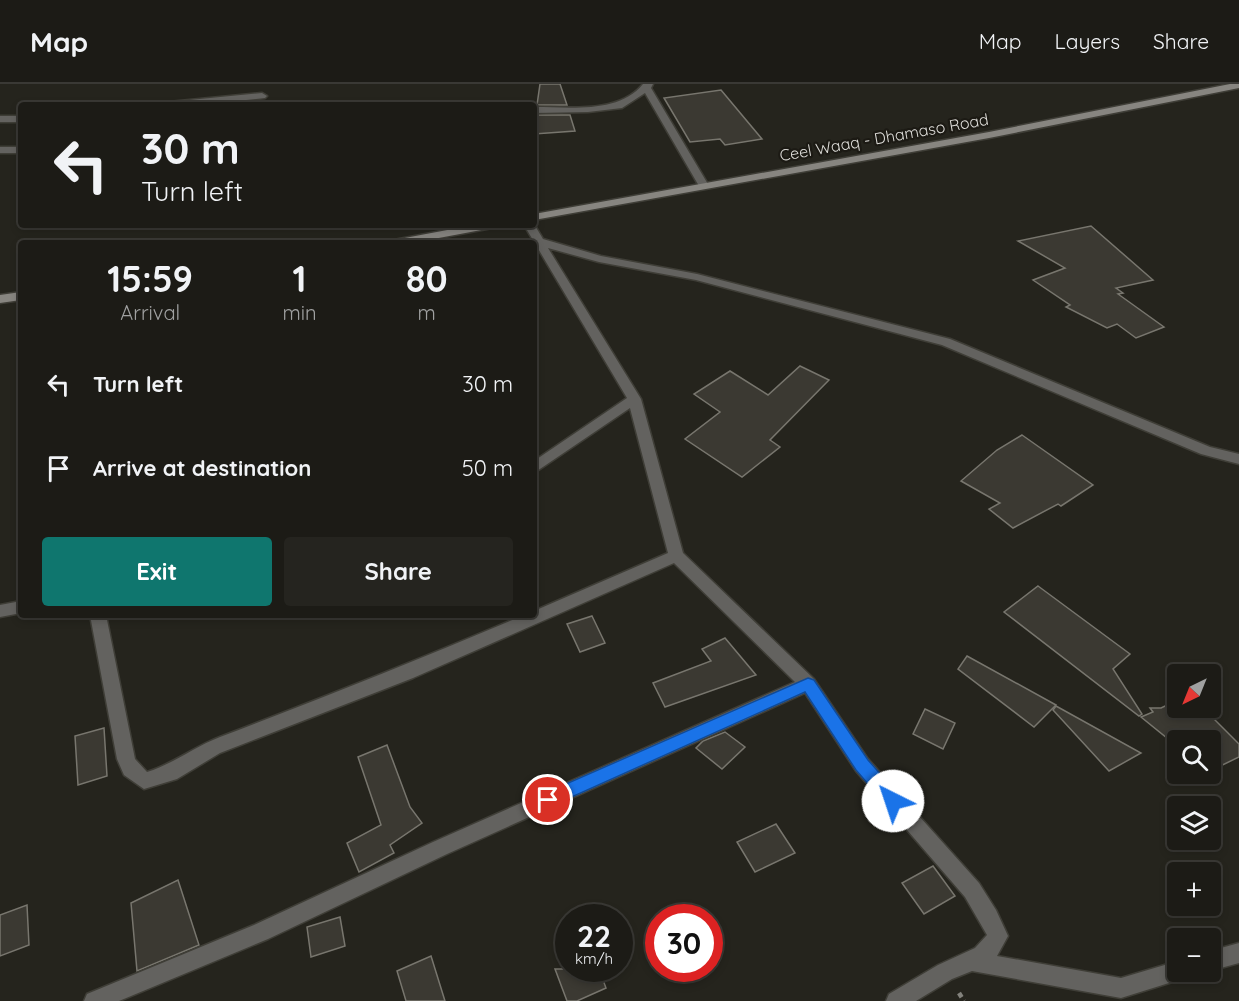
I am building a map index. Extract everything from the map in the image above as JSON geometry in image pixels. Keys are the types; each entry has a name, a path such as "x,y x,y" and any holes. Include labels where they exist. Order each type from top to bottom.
{"main road":[{"name":"Ceel Waaq - Dhamaso Road","path":"537,216 989,135 1239,85"},
{"path":"410,240 476,228"},
{"path":"0,299 18,296"}],"street":[{"path":"537,110 588,109 622,105 647,86 704,186"},
{"path":"200,102 262,96"},
{"path":"0,119 18,119"},
{"path":"0,150 18,150"},
{"path":"531,228 634,399 676,555 808,684 862,765 972,890 998,936 994,945 975,962 947,971 896,1001"},
{"path":"538,241 599,259 697,277 946,342 1206,451 1239,459"},
{"path":"537,466 634,399"},
{"path":"537,616 676,555"},
{"path":"0,611 18,608"},
{"path":"99,618 126,759 130,769 144,781 171,773 214,747 407,674 534,618"},
{"path":"94,1001 261,932 440,848 808,684"},
{"path":"1221,958 1239,952"},
{"path":"975,962 1121,988 1167,974"}],"building":[{"path":"540,84 560,84 567,105 537,105"},
{"path":"721,90 762,139 725,145 720,139 690,142 664,98"},
{"path":"537,115 570,115 575,131 537,134"},
{"path":"1091,226 1153,280 1116,288 1123,293 1118,294 1164,327 1136,338 1117,324 1107,328 1066,307 1070,305 1033,280 1065,268 1018,241"},
{"path":"800,366 829,380 770,440 780,447 742,477 685,439 720,412 694,394 730,371 768,395"},
{"path":"1022,435 1093,485 1061,506 1058,504 1013,528 989,509 1000,503 961,481 997,450"},
{"path":"1038,586 1130,654 1113,669 1142,714 1139,716 1004,612"},
{"path":"592,616 605,643 580,652 567,624"},
{"path":"725,638 756,675 665,707 653,683 711,661 702,649"},
{"path":"967,656 1056,705 1034,727 958,669"},
{"path":"1167,705 1167,718 1213,718 1239,744 1239,757 1221,766 1221,730 1167,730 1167,738 1141,717 1153,712 1150,708 1161,708"},
{"path":"1056,706 1141,753 1109,771 1053,710"},
{"path":"925,709 955,723 943,749 913,734"},
{"path":"104,728 107,776 78,785 75,736"},
{"path":"725,732 745,747 722,769 696,748 703,741"},
{"path":"387,745 410,807 422,823 390,845 394,853 359,872 347,843 381,825 358,757"},
{"path":"776,824 795,853 755,872 737,842"},
{"path":"933,866 955,896 924,914 902,883"},
{"path":"178,880 199,945 137,971 131,903"},
{"path":"27,905 29,945 0,956 0,915"},
{"path":"340,917 345,946 311,957 307,927"},
{"path":"431,956 445,1001 406,1001 397,971"},
{"path":"560,982 604,982 606,988 577,1001 567,1001"}],"route":[{"path":"548,800 808,684 862,765 893,801"}]}
